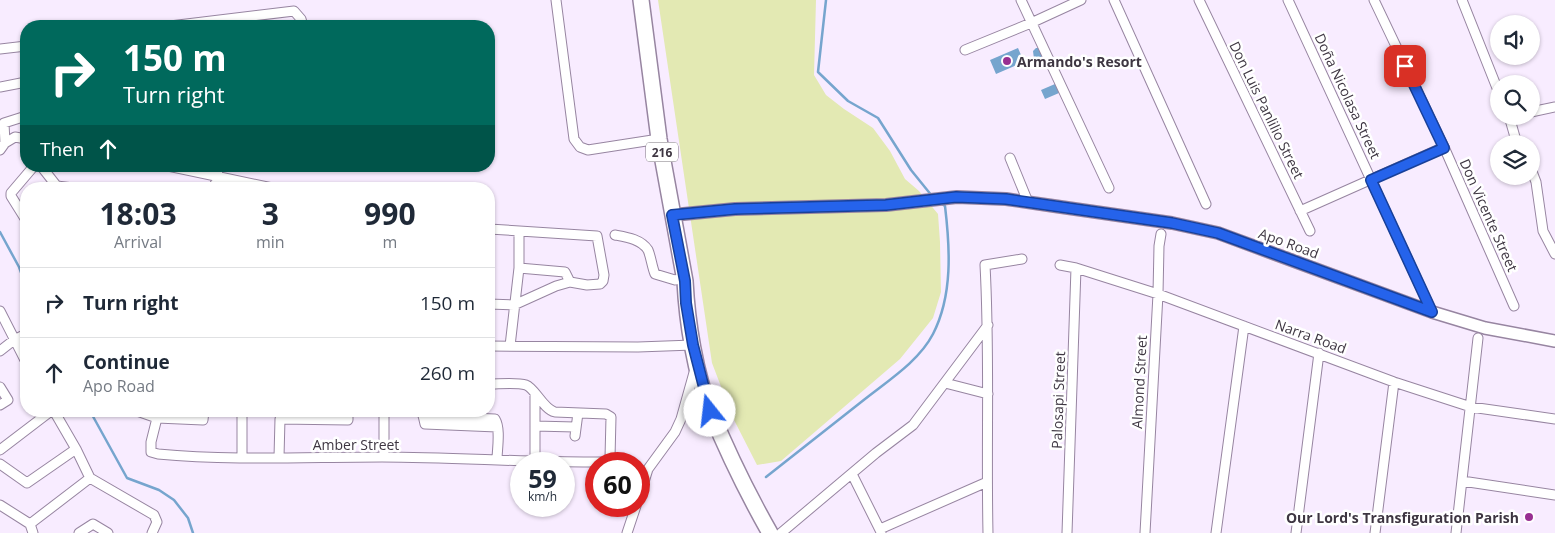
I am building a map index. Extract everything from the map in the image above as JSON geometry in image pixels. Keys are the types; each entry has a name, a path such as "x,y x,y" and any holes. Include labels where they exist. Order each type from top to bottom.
{"main road":[{"name":"216","path":"641,0 659,139 684,278 686,303 697,364 710,411 768,529"}],"street":[{"path":"556,0 574,139 580,147 588,150 659,139"},
{"path":"1021,0 1109,188"},
{"path":"965,50 1081,0"},
{"path":"1114,0 1206,204"},
{"name":"Don Luis Panlilio Street","path":"1199,0 1310,231"},
{"name":"Doña Nicolasa Street","path":"1288,0 1432,312"},
{"name":"Don Vicente Street","path":"1374,0 1444,148 1514,306"},
{"path":"1462,0 1492,75"},
{"path":"240,20 294,11 301,20"},
{"path":"0,49 20,47"},
{"path":"0,87 20,83"},
{"path":"1540,110 1555,107"},
{"path":"3,146 4,123 20,118"},
{"path":"3,146 15,137 20,138"},
{"path":"1300,211 1444,148"},
{"path":"1010,158 1028,202"},
{"path":"20,211 10,193 29,172"},
{"path":"46,172 54,182"},
{"path":"195,172 243,182"},
{"path":"216,182 218,172"},
{"path":"1536,185 1543,231 1555,254"},
{"name":"Apo Road","path":"672,215 735,209 886,205 956,197 1028,202 1172,223 1218,233 1432,312 1485,328 1555,341"},
{"path":"495,229 597,236 604,275 603,281 600,284 587,285 570,282 556,286 514,305 495,304"},
{"path":"510,346 518,268 519,231"},
{"name":"Almond Street","path":"1145,533 1161,234"},
{"path":"615,235 629,237 648,250 655,274 674,280 684,278"},
{"path":"988,533 988,325 985,265 1022,259"},
{"name":"Narra Road","path":"1060,265 1076,268 1158,294 1394,382 1471,408 1555,419"},
{"path":"518,268 565,272 570,282"},
{"name":"Palosapi Street","path":"1067,533 1076,268"},
{"path":"0,311 20,351"},
{"path":"782,533 876,452 912,425 988,325"},
{"path":"1216,533 1244,326"},
{"path":"0,351 20,337"},
{"path":"1456,533 1478,338"},
{"path":"495,346 638,347 693,345"},
{"path":"1296,533 1319,353"},
{"path":"650,466 676,432 697,364"},
{"path":"1375,533 1394,382"},
{"path":"945,383 988,394"},
{"name":"Amber Street","path":"495,384 526,385 532,389 550,410 606,414 611,417 610,458 600,462 575,462"},
{"path":"0,387 8,400 0,405"},
{"path":"534,452 535,394"},
{"path":"535,426 575,432 578,413"},
{"path":"0,450 45,417"},
{"path":"57,417 76,449 90,478 154,515 158,522 152,533"},
{"path":"157,418 203,420 203,417"},
{"path":"242,417 242,457"},
{"path":"279,457 280,419 348,420 348,417"},
{"path":"384,417 384,457"},
{"path":"423,417 424,424 431,425 497,427 497,460"},
{"name":"Amber Street","path":"157,418 151,442 151,452 168,455 384,457 510,461"},
{"path":"0,464 27,483 76,449"},
{"path":"852,474 881,531 987,482"},
{"path":"0,505 32,528 90,478"},
{"path":"1462,482 1555,495"},
{"path":"627,533 632,517"},
{"path":"79,533 93,524 108,533"}],"green space":[{"path":"658,0 816,0 814,75 826,95 873,128 890,151 905,179 919,191 938,214 941,292 933,318 900,359 781,461 757,465 733,418 712,363"}],"water":[{"name":"Armando's Resort","path":"1018,48 1024,62 996,74 990,60"},
{"path":"1036,48 1041,48 1044,56 1038,62 1034,59 1033,51"},
{"path":"1055,84 1059,93 1045,99 1041,90"}],"waterway":[{"path":"826,0 818,72 848,101 878,118 911,170 932,196"},
{"path":"766,477 903,370 927,344 939,319 947,287 949,255 947,222 945,206 940,203"},
{"path":"0,232 20,270"},
{"path":"93,417 127,478 159,490 174,500 188,518 193,533"}],"place":[{"name":"Armando's Resort","path":"1007,61"},
{"name":"Our Lord's Transfiguration Parish","path":"1529,517"}],"route":[{"path":"710,411 693,345 686,303 685,281 672,215 735,209 886,205 956,197 1006,199 1172,223 1218,233 1432,312 1371,180 1444,148 1405,66"}]}
